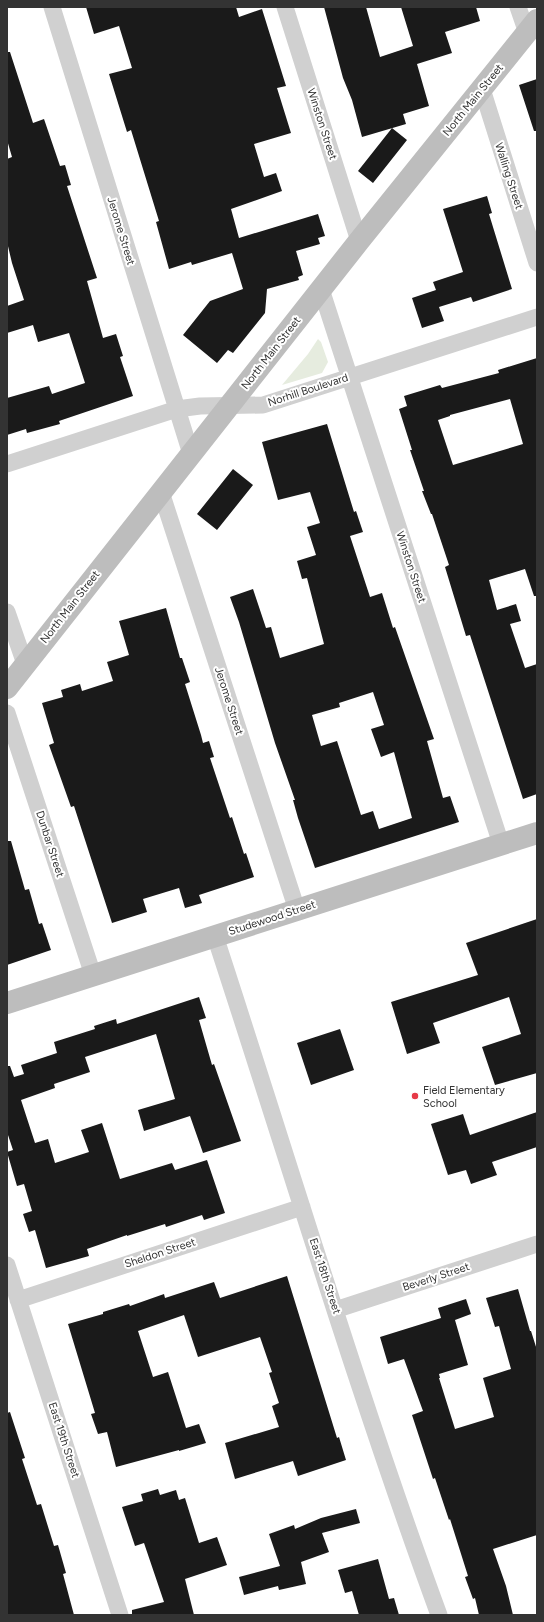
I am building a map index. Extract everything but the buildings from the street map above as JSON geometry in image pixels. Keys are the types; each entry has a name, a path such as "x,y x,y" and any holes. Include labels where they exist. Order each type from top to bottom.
{"main road":[{"name":"North Main Street","path":"7,688 359,241 532,26"},
{"name":"Studewood Street","path":"7,1003 537,833"}],"street":[{"name":"Jerome Street","path":"52,7 191,454"},
{"name":"Winston Street","path":"285,7 359,241"},
{"path":"518,7 532,26"},
{"name":"Walling Street","path":"482,89 537,263"},
{"name":"Winston Street","path":"321,289 500,844"},
{"name":"Norhill Boulevard","path":"7,464 177,409 200,406 263,405 537,317"},
{"name":"Jerome Street","path":"161,492 297,910"},
{"path":"7,612 25,664"},
{"name":"Dunbar Street","path":"7,713 93,976"},
{"name":"East 18th Street","path":"215,936 302,1207 415,1550 439,1615"},
{"name":"Sheldon Street","path":"18,1300 302,1207"},
{"name":"Beverly Street","path":"336,1310 537,1244"},
{"name":"East 19th Street","path":"7,1265 120,1615"}],"shaded area":[{"path":"318,339 321,342 328,362 322,373 282,385 308,354"}],"place":[{"name":"Field Elementary School","path":"415,1096"}]}
